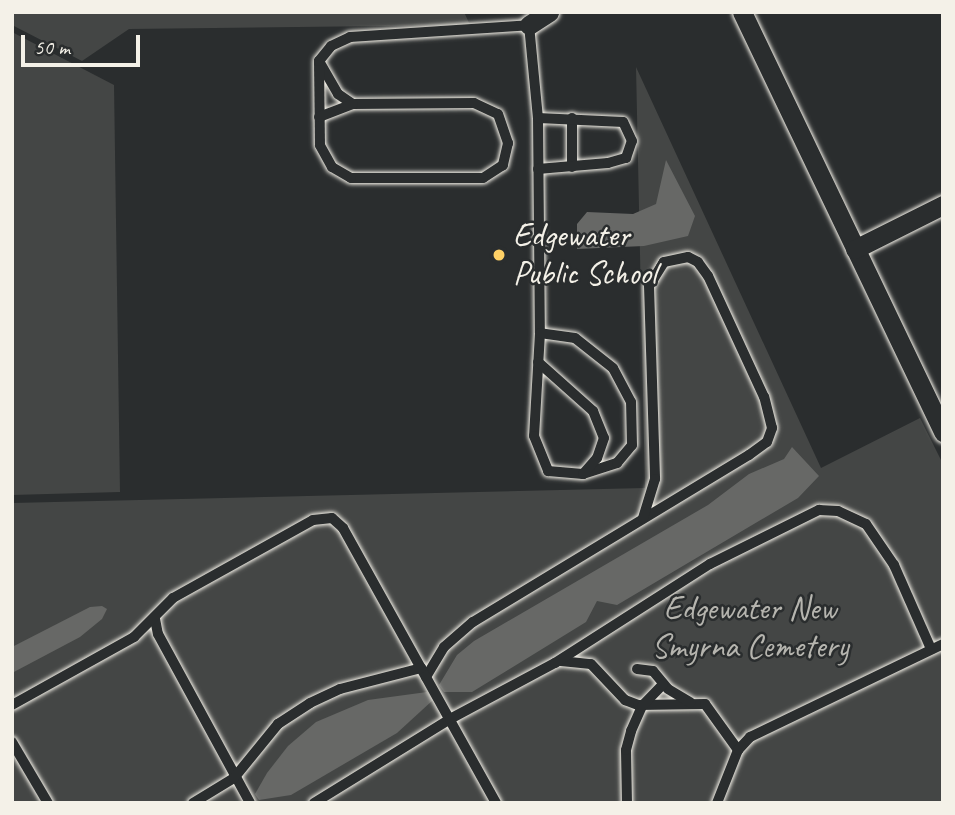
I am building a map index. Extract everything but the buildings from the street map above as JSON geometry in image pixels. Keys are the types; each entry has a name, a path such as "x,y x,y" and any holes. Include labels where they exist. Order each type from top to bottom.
{"street":[{"path":"529,25 550,12"},
{"path":"742,12 943,432"},
{"path":"855,249 943,205"}],"lane":[{"path":"319,117 353,104 474,103 498,114 508,143 503,164 483,177 351,178 332,167 320,145 319,117 319,61 331,46 350,37 529,25 538,76 540,333 534,436 548,471 583,474 617,463 632,445 631,402 613,368 575,338 540,333"},
{"path":"319,61 338,94 353,104"},
{"path":"538,118 623,122 632,141 626,158 572,167 538,169"},
{"path":"572,118 572,167"},
{"path":"192,803 234,778 278,724 310,703 340,688 424,673 444,647 473,622 750,454 767,442 772,428 764,397 708,276 698,262 688,257 664,262 649,286 655,479 643,518"},
{"path":"538,362 593,411 601,429 604,438 597,458 583,474"},
{"path":"314,803 450,719 555,663 710,564 819,510 838,511 866,524 894,565 931,649"},
{"path":"12,705 139,633 173,598 313,520 332,518 343,528 496,803"},
{"path":"155,619 158,634 250,803"},
{"path":"139,633 158,634"},
{"path":"717,803 738,750 750,737 943,644"},
{"path":"555,663 570,659 592,664 625,700 642,706 690,702 705,704 715,712 738,750"},
{"path":"637,669 653,671 663,684 690,702"},
{"path":"627,803 626,750 642,706 663,684"},
{"path":"12,742 48,803"}],"green space":[{"path":"12,12 464,12 470,25 129,29 82,61 12,25"},
{"path":"12,32 114,85 120,492 12,495"},
{"name":"Edgewater New Smyrna Cemetery","path":"636,67 821,468 920,418 943,464 943,803 12,803 12,503 645,488"}],"shaded area":[{"path":"666,160 695,216 688,236 644,246 577,249 577,224 587,212 633,214 656,204"},
{"path":"792,447 819,476 798,498 617,605 597,601 586,622 472,692 444,692 439,685 457,655 474,641 708,505 749,474 784,459"},
{"path":"102,606 107,609 102,619 80,637 12,673 12,647 90,607"},
{"path":"427,692 433,700 397,733 291,795 259,800 255,794 288,746 316,722 368,700"}],"place":[{"name":"Edgewater Public School","path":"499,255"}]}
